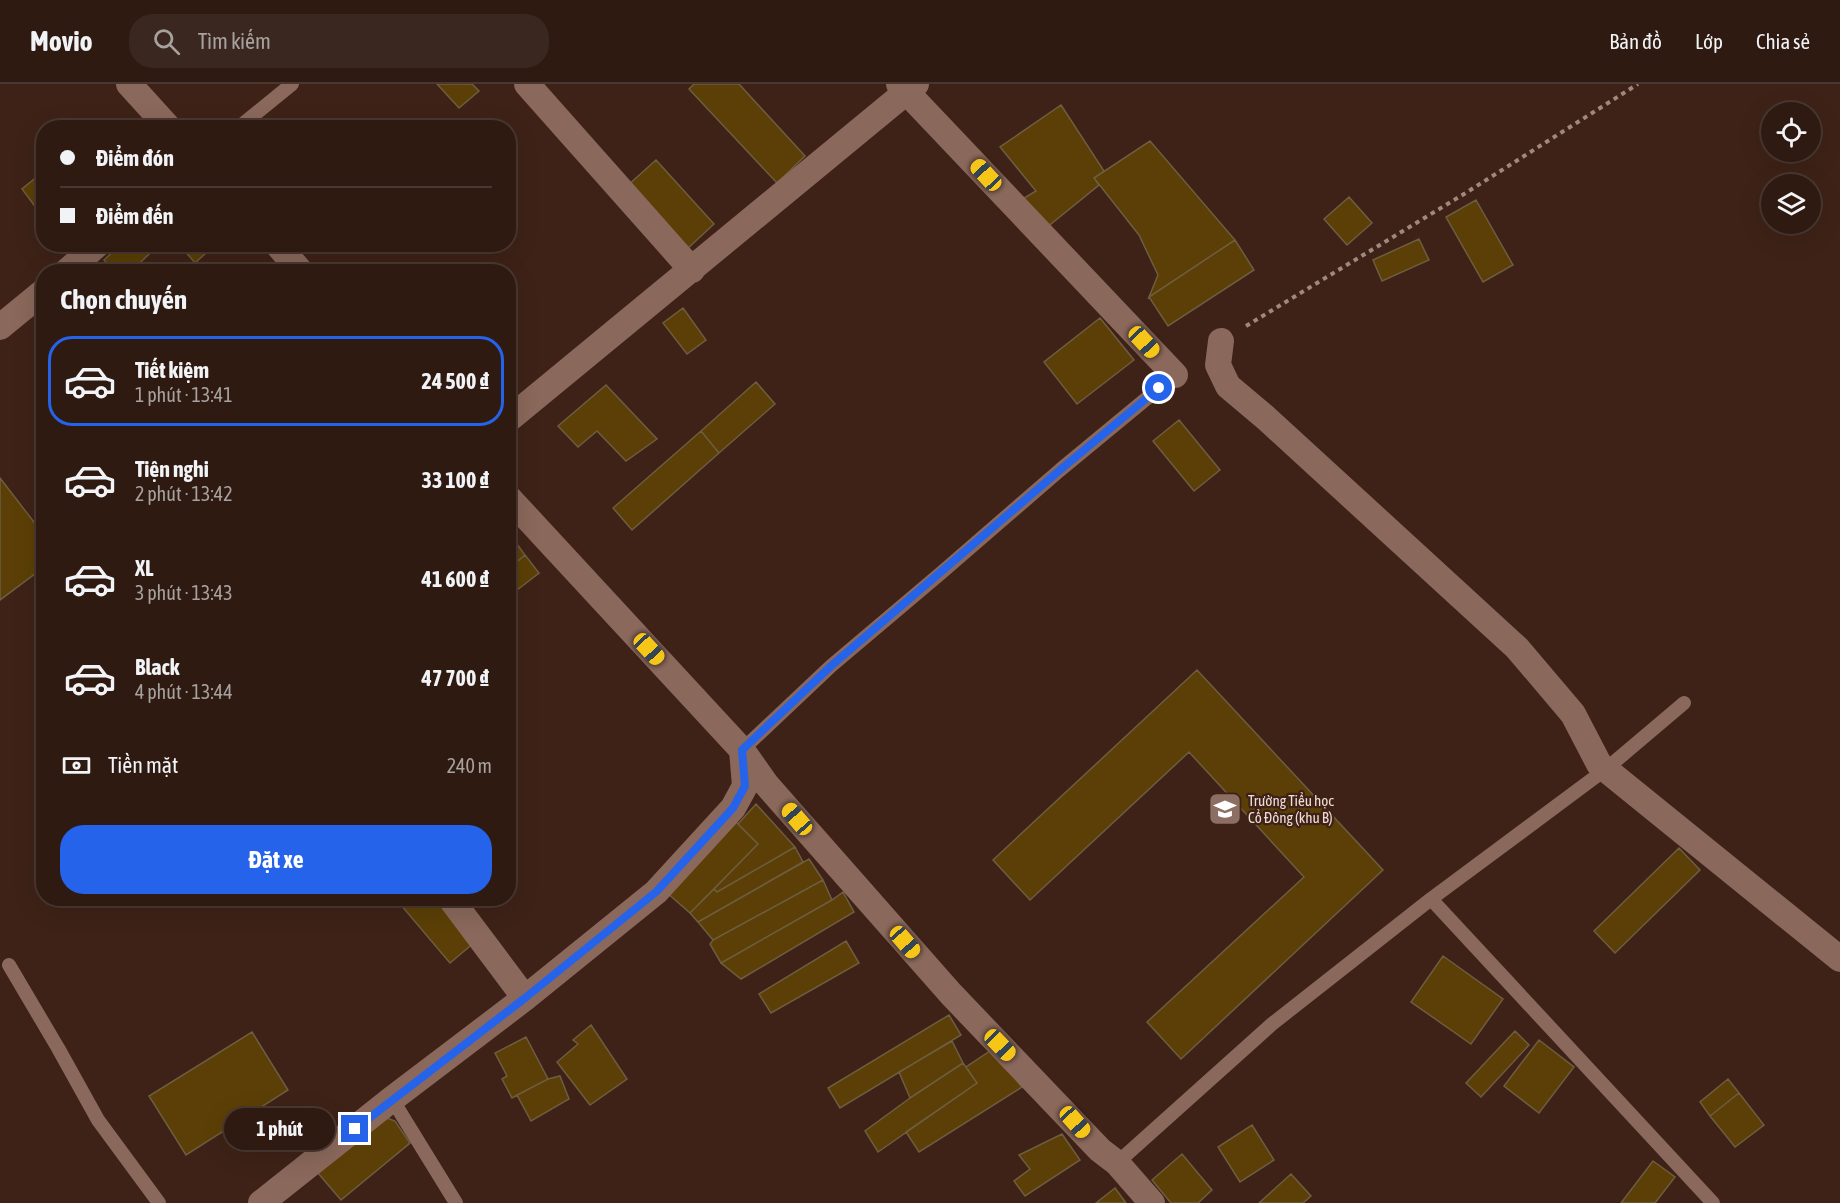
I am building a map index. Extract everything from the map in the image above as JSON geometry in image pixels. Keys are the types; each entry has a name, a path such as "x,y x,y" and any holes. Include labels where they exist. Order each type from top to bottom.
{"street":[{"path":"129,84 162,120"},
{"path":"527,84 692,270"},
{"path":"516,413 692,270 908,87 1175,375"},
{"path":"75,264 89,252"},
{"path":"284,252 294,264"},
{"path":"0,327 36,298"},
{"path":"1221,341 1218,365 1228,386 1266,418 1517,648 1573,714 1599,764 1840,959"},
{"path":"516,507 742,750 766,784 951,994 1100,1150 1117,1163 1152,1203"},
{"path":"261,1203 525,998 656,892 733,808 745,786 742,750"},
{"path":"456,906 525,998"}],"lane":[{"path":"248,120 292,84"},
{"path":"742,750 831,666 1175,375"},
{"path":"1117,1163 1272,1024 1431,899 1606,769 1684,703"},
{"path":"1431,899 1713,1203"},
{"path":"9,965 98,1120 159,1203"},
{"path":"392,1099 456,1203"}],"path":[{"path":"1221,341 1464,194 1638,84"}],"building":[{"path":"437,84 472,84 479,91 459,108"},
{"path":"694,84 739,84 805,156 777,183 689,89"},
{"path":"1061,105 1104,171 1094,178 1099,185 1046,228 1021,200 1036,191 1000,147"},
{"path":"1150,141 1235,240 1149,297 1158,275 1139,235 1094,178"},
{"path":"656,160 714,224 686,250 627,186"},
{"path":"36,178 36,208 22,189"},
{"path":"1349,197 1372,223 1347,245 1324,219"},
{"path":"1476,200 1513,265 1483,282 1446,217"},
{"path":"1419,239 1429,260 1382,281 1373,260"},
{"path":"1235,240 1254,270 1168,326 1149,297"},
{"path":"112,252 151,252 139,264 108,264 104,260"},
{"path":"186,252 207,252 195,263"},
{"path":"683,308 706,340 687,354 663,323"},
{"path":"1100,318 1134,360 1077,404 1044,362"},
{"path":"756,382 775,404 719,453 701,431"},
{"path":"606,385 657,439 626,461 597,431 578,447 558,426"},
{"path":"1179,420 1220,470 1194,491 1153,441"},
{"path":"701,431 719,453 632,530 613,508"},
{"path":"0,478 36,525 36,573 0,600"},
{"path":"516,543 525,555 516,562"},
{"path":"525,555 539,573 517,590 516,589 516,562"},
{"path":"1197,670 1383,870 1181,1059 1147,1022 1304,877 1189,752 1030,900 993,860"},
{"path":"756,804 795,847 717,892 714,889 758,844 738,824"},
{"path":"735,821 758,844 690,913 665,891"},
{"path":"795,847 803,862 698,922 690,913 714,889 717,892"},
{"path":"1679,848 1700,870 1615,953 1594,931"},
{"path":"809,859 823,880 713,940 698,922"},
{"path":"823,880 832,900 721,963 710,944 713,940"},
{"path":"843,892 854,912 741,979 721,963 832,900"},
{"path":"402,906 449,906 475,942 450,963"},
{"path":"846,941 859,963 771,1013 759,994"},
{"path":"1443,956 1503,999 1471,1044 1411,1002"},
{"path":"949,1015 961,1035 840,1108 828,1088"},
{"path":"591,1025 627,1079 590,1105 557,1062 578,1044 573,1040"},
{"path":"1515,1031 1529,1045 1481,1097 1466,1083"},
{"path":"252,1032 288,1090 186,1155 149,1096"},
{"path":"526,1037 548,1079 512,1098 502,1079 507,1076 495,1053"},
{"path":"1539,1040 1574,1067 1539,1113 1504,1086"},
{"path":"952,1041 963,1063 910,1098 899,1072"},
{"path":"993,1049 1022,1087 919,1152 906,1132 977,1083 966,1067"},
{"path":"963,1063 977,1083 878,1152 865,1131"},
{"path":"560,1076 569,1099 531,1121 517,1095 548,1079"},
{"path":"1728,1079 1739,1093 1710,1116 1700,1102"},
{"path":"1739,1093 1764,1125 1735,1147 1710,1116"},
{"path":"387,1118 395,1121 410,1143 341,1200 318,1173"},
{"path":"1252,1125 1274,1160 1240,1182 1218,1147"},
{"path":"1062,1134 1080,1160 1025,1196 1014,1181 1030,1169 1019,1155"},
{"path":"1182,1154 1212,1190 1198,1203 1171,1203 1152,1180"},
{"path":"1653,1161 1675,1177 1655,1203 1621,1203"},
{"path":"1291,1174 1311,1196 1303,1203 1259,1203"},
{"path":"1115,1188 1126,1203 1096,1203"}],"place":[{"name":"Trường Tiểu học Cổ Đông (khu B)","path":"1225,809"}],"route":[{"path":"355,1129 525,998 656,892 733,808 745,786 742,750 831,666 1159,388"}]}
